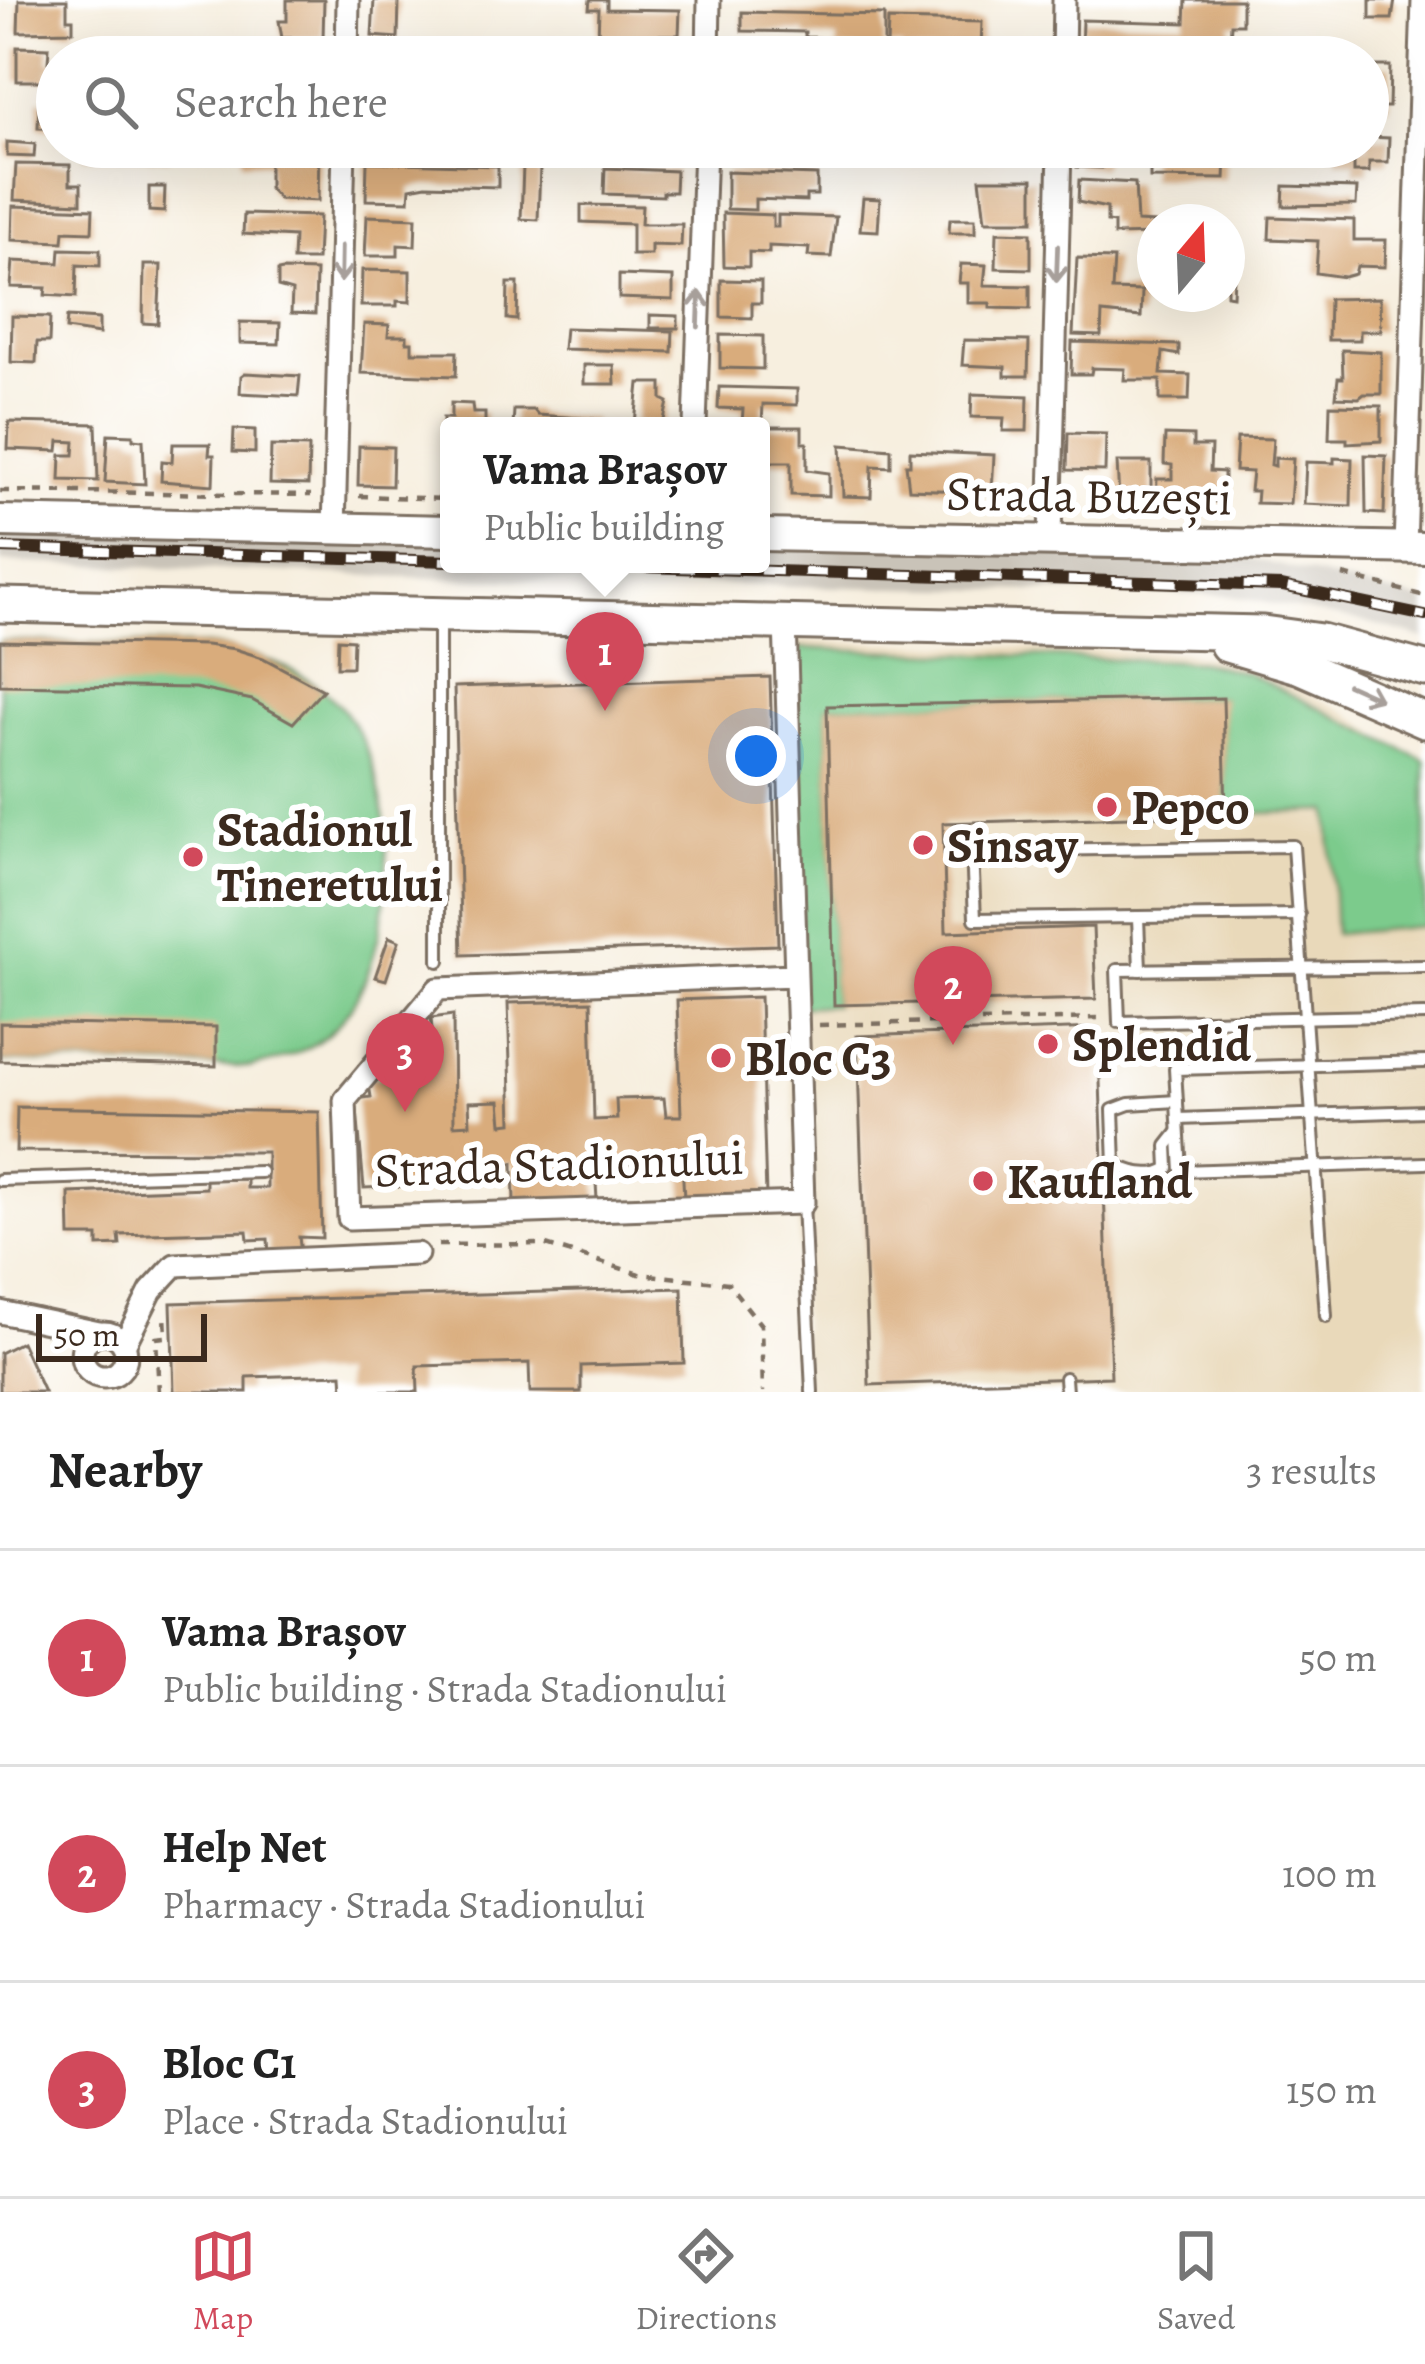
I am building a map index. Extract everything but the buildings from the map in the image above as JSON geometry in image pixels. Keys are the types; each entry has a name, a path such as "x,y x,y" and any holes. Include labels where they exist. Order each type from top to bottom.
{"main road":[{"path":"0,521 440,531"},
{"name":"Strada Buzești","path":"770,535 1418,548"},
{"path":"0,605 1263,633 1311,654 1425,721"},
{"path":"1311,654 1425,669"},
{"path":"1311,654 1425,679"}],"street":[{"path":"347,36 348,0"},
{"path":"708,36 710,0"},
{"path":"1063,36 1064,0"},
{"path":"1418,548 1423,0"},
{"path":"334,530 344,168"},
{"path":"695,417 704,168"},
{"path":"1050,538 1059,168"},
{"name":"Strada Stadionului","path":"785,621 803,1203 349,1218 345,1100 438,989 794,974"},
{"path":"99,1333 86,1341 82,1354 86,1368 100,1384 118,1372 126,1359 124,1345 151,1291 175,1265 417,1255"},
{"path":"0,1312 113,1334 124,1345"}],"lane":[{"path":"439,616 440,961"},
{"path":"1299,915 975,919 971,851 1293,846 1299,915 1303,967 1326,1316"},
{"path":"1138,917 1140,970"},
{"path":"1425,966 1117,970 1119,1022 1425,1016"},
{"path":"1425,1062 1175,1070 1181,1172 1425,1163"},
{"path":"1177,1101 1129,1104 1113,1110 1114,1165 1131,1173 1159,1174 1168,1168 1167,1146 1178,1125"},
{"path":"1178,1125 1425,1111"},
{"path":"0,1180 261,1172"},
{"path":"803,1203 812,1392"},
{"path":"1065,1378 1066,1392"}],"path":[{"path":"0,490 440,499"},
{"path":"796,1026 1119,1018"},
{"path":"417,1255 436,1245 543,1244 639,1274 728,1283 761,1325 763,1392"},
{"path":"151,1291 165,1298 166,1337 156,1338 159,1392"}],"shaded area":[{"path":"0,526 440,535 440,573 770,573 770,542 1221,551 1425,601 1425,639 1374,624 1225,595 458,579 0,562"},
{"path":"776,640 1183,653 1249,664 1346,712 1425,767 1425,1392 804,1392"}],"green space":[{"name":"Stadionul Tineretului","path":"0,641 225,648 299,674 344,711 363,742 377,780 386,867 374,955 359,992 330,1032 298,1052 250,1067 0,1061"},
{"path":"796,648 1200,662 1247,673 1425,760 1425,926 1335,934 1329,811 1226,814 1222,698 827,706 834,1005 802,1007"}],"railway":[{"path":"0,548 440,561"},
{"path":"770,571 1282,586 1425,616"}],"place":[{"name":"Vama Brașov","path":"605,711"},
{"name":"Pepco","path":"1107,807"},
{"name":"Sinsay","path":"923,845"},
{"name":"Stadionul Tineretului","path":"193,857"},
{"name":"Splendid","path":"1048,1044"},
{"name":"Help Net","path":"953,1045"},
{"name":"Bloc C3","path":"721,1058"},
{"name":"Bloc C1","path":"405,1112"},
{"name":"Kaufland","path":"983,1181"}]}
